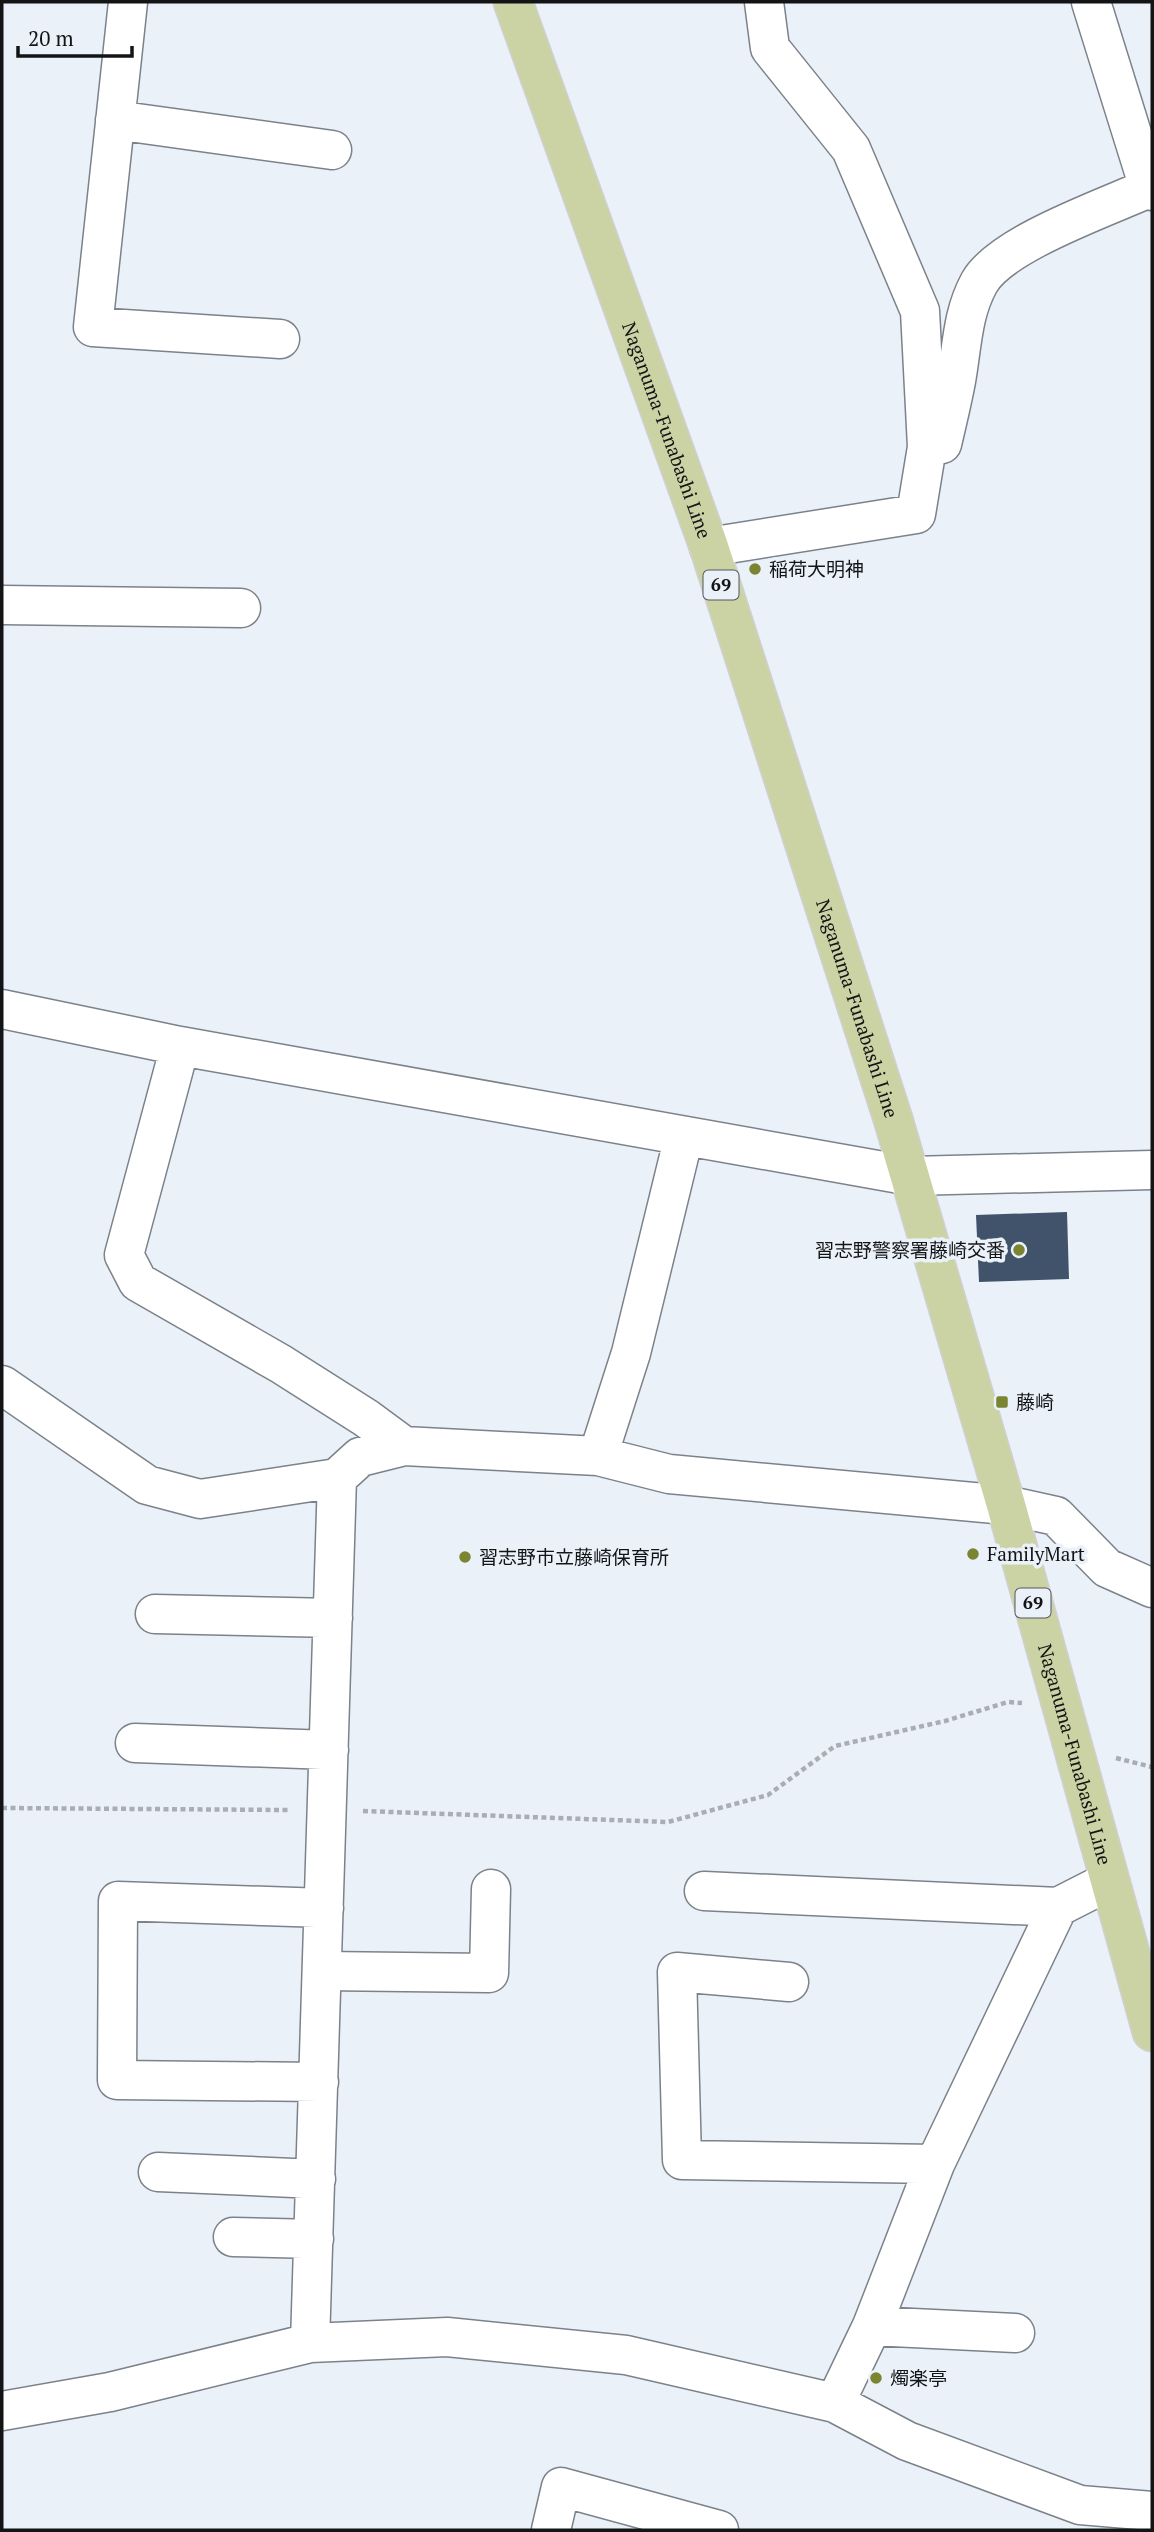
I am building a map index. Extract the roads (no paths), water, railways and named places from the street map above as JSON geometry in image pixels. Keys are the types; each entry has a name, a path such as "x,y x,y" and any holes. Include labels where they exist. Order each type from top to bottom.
{"main road":[{"name":"Naganuma-Funabashi Line","path":"513,2 709,547 911,1176 1006,1505 1152,2032"}],"street":[{"path":"128,2 93,327 280,339"},
{"path":"709,547 916,514 927,447 920,311 851,149 770,48 764,2"},
{"path":"927,447 942,444 956,379 961,334 979,282 1006,255 1059,228 1151,189 1140,115 1091,2"},
{"path":"115,120 332,150"},
{"path":"2,605 241,608"},
{"path":"2,1009 180,1046 911,1176 1152,1170"},
{"path":"180,1046 124,1255 138,1282 282,1364 404,1446"},
{"path":"598,1456 631,1353 684,1136"},
{"path":"2,1385 148,1485 200,1499 337,1478 360,1457 404,1446 598,1456 669,1474 1006,1505 1056,1516 1107,1568 1152,1588"},
{"path":"310,2343 337,1478"},
{"path":"155,1614 333,1618"},
{"path":"135,1743 329,1750"},
{"path":"704,1891 1058,1907 1109,1881"},
{"path":"322,1971 489,1973 491,1889"},
{"path":"319,2082 117,2080 118,1901 324,1908"},
{"path":"835,2403 872,2326 935,2164 1058,1907"},
{"path":"789,1982 677,1972 682,2160 935,2164"},
{"path":"158,2172 316,2179"},
{"path":"233,2236 314,2239"},
{"path":"872,2326 1015,2333"},
{"path":"2,2411 110,2392 310,2343 447,2337 626,2355 835,2403 907,2441 1068,2501 1080,2505 1152,2511"},
{"path":"551,2530 561,2487 719,2530"}],"place":[{"name":"稲荷大明神","path":"755,569"},
{"name":"習志野警察署藤崎交番","path":"1019,1250"},
{"name":"藤崎","path":"1002,1402"},
{"name":"FamilyMart","path":"973,1554"},
{"name":"習志野市立藤崎保育所","path":"465,1557"},
{"name":"燭楽亭","path":"876,2378"}]}
